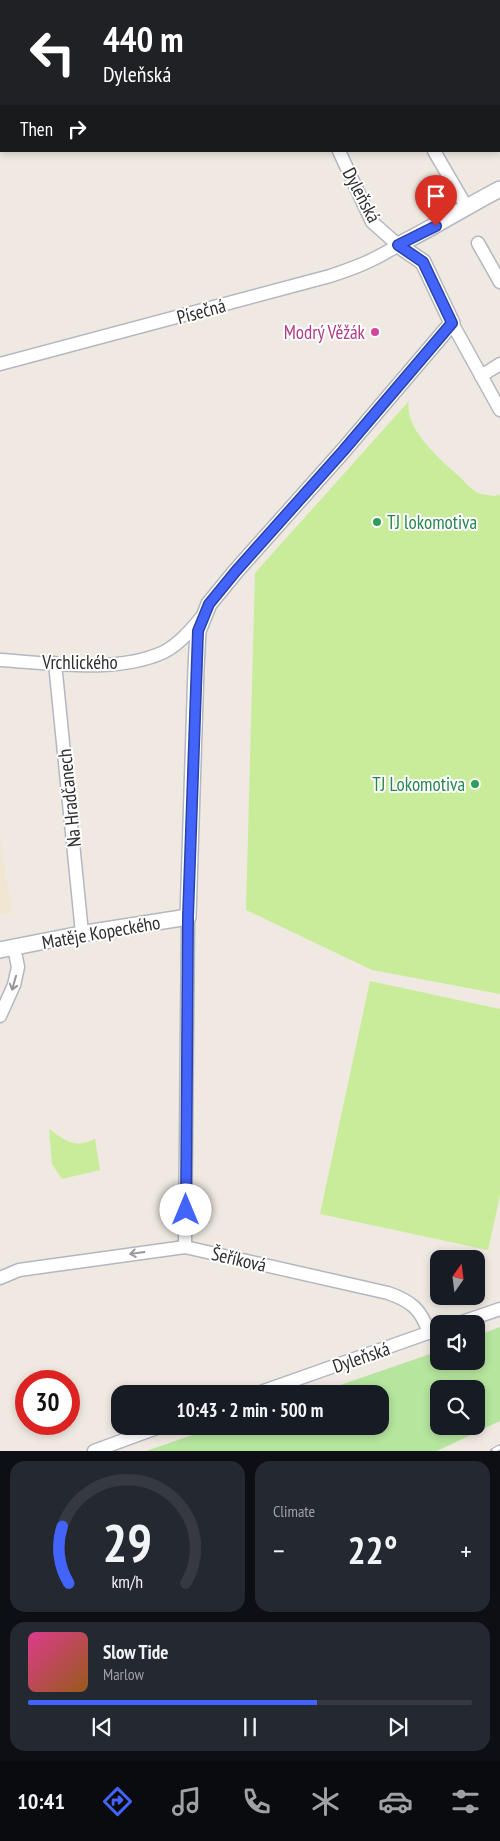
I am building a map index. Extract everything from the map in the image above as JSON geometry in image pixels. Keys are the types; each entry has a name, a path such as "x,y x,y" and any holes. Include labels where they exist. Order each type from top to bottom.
{"street":[{"name":"Dyleňská","path":"339,152 372,222 398,245 423,262 452,323 500,410"},
{"path":"435,152 466,206"},
{"path":"398,245 429,230 466,206 500,189"},
{"path":"478,243 500,282"},
{"name":"Písečná","path":"0,364 330,276 362,266 381,257 398,245"},
{"path":"185,1247 188,917 198,631 209,604 236,571 343,451 452,323"},
{"path":"480,376 500,364"},
{"name":"Vrchlického","path":"0,660 102,665 127,662 164,652 179,642 204,615"},
{"name":"Na Hradčanech","path":"55,663 82,934"},
{"name":"Matěje Kopeckého","path":"0,1016 14,985 18,967 7,948 188,917"},
{"name":"Šeříková","path":"0,1278 18,1270 185,1247 388,1293 404,1299 415,1307 430,1326"},
{"path":"482,1315 500,1309"},
{"name":"Dyleňská","path":"281,1385 430,1332"},
{"path":"94,1451 138,1435"}],"shaded area":[{"path":"0,840 12,913 0,915"}],"green space":[{"path":"409,401 412,422 425,443 476,492 495,496 498,494 500,496 500,994 372,970 246,910 255,573"},
{"path":"370,981 500,1009 500,1195 488,1250 320,1214"},
{"path":"49,1129 70,1142 81,1143 95,1139 100,1170 62,1179 52,1164"},
{"path":"500,1327 500,1421 485,1428 485,1380 430,1380 430,1435 471,1435 437,1451 146,1451 193,1435 389,1435 389,1385 340,1385 430,1354 430,1370 485,1370 485,1333"}],"railway":[{"path":"493,1451 500,1447"}],"place":[{"name":"Modrý Věžák","path":"375,332"},
{"name":"TJ lokomotiva","path":"377,522"},
{"name":"TJ Lokomotiva","path":"475,784"}],"route":[{"path":"186,1210 188,917 198,631 209,604 236,571 343,451 452,323 423,262 398,245 436,226"}]}
